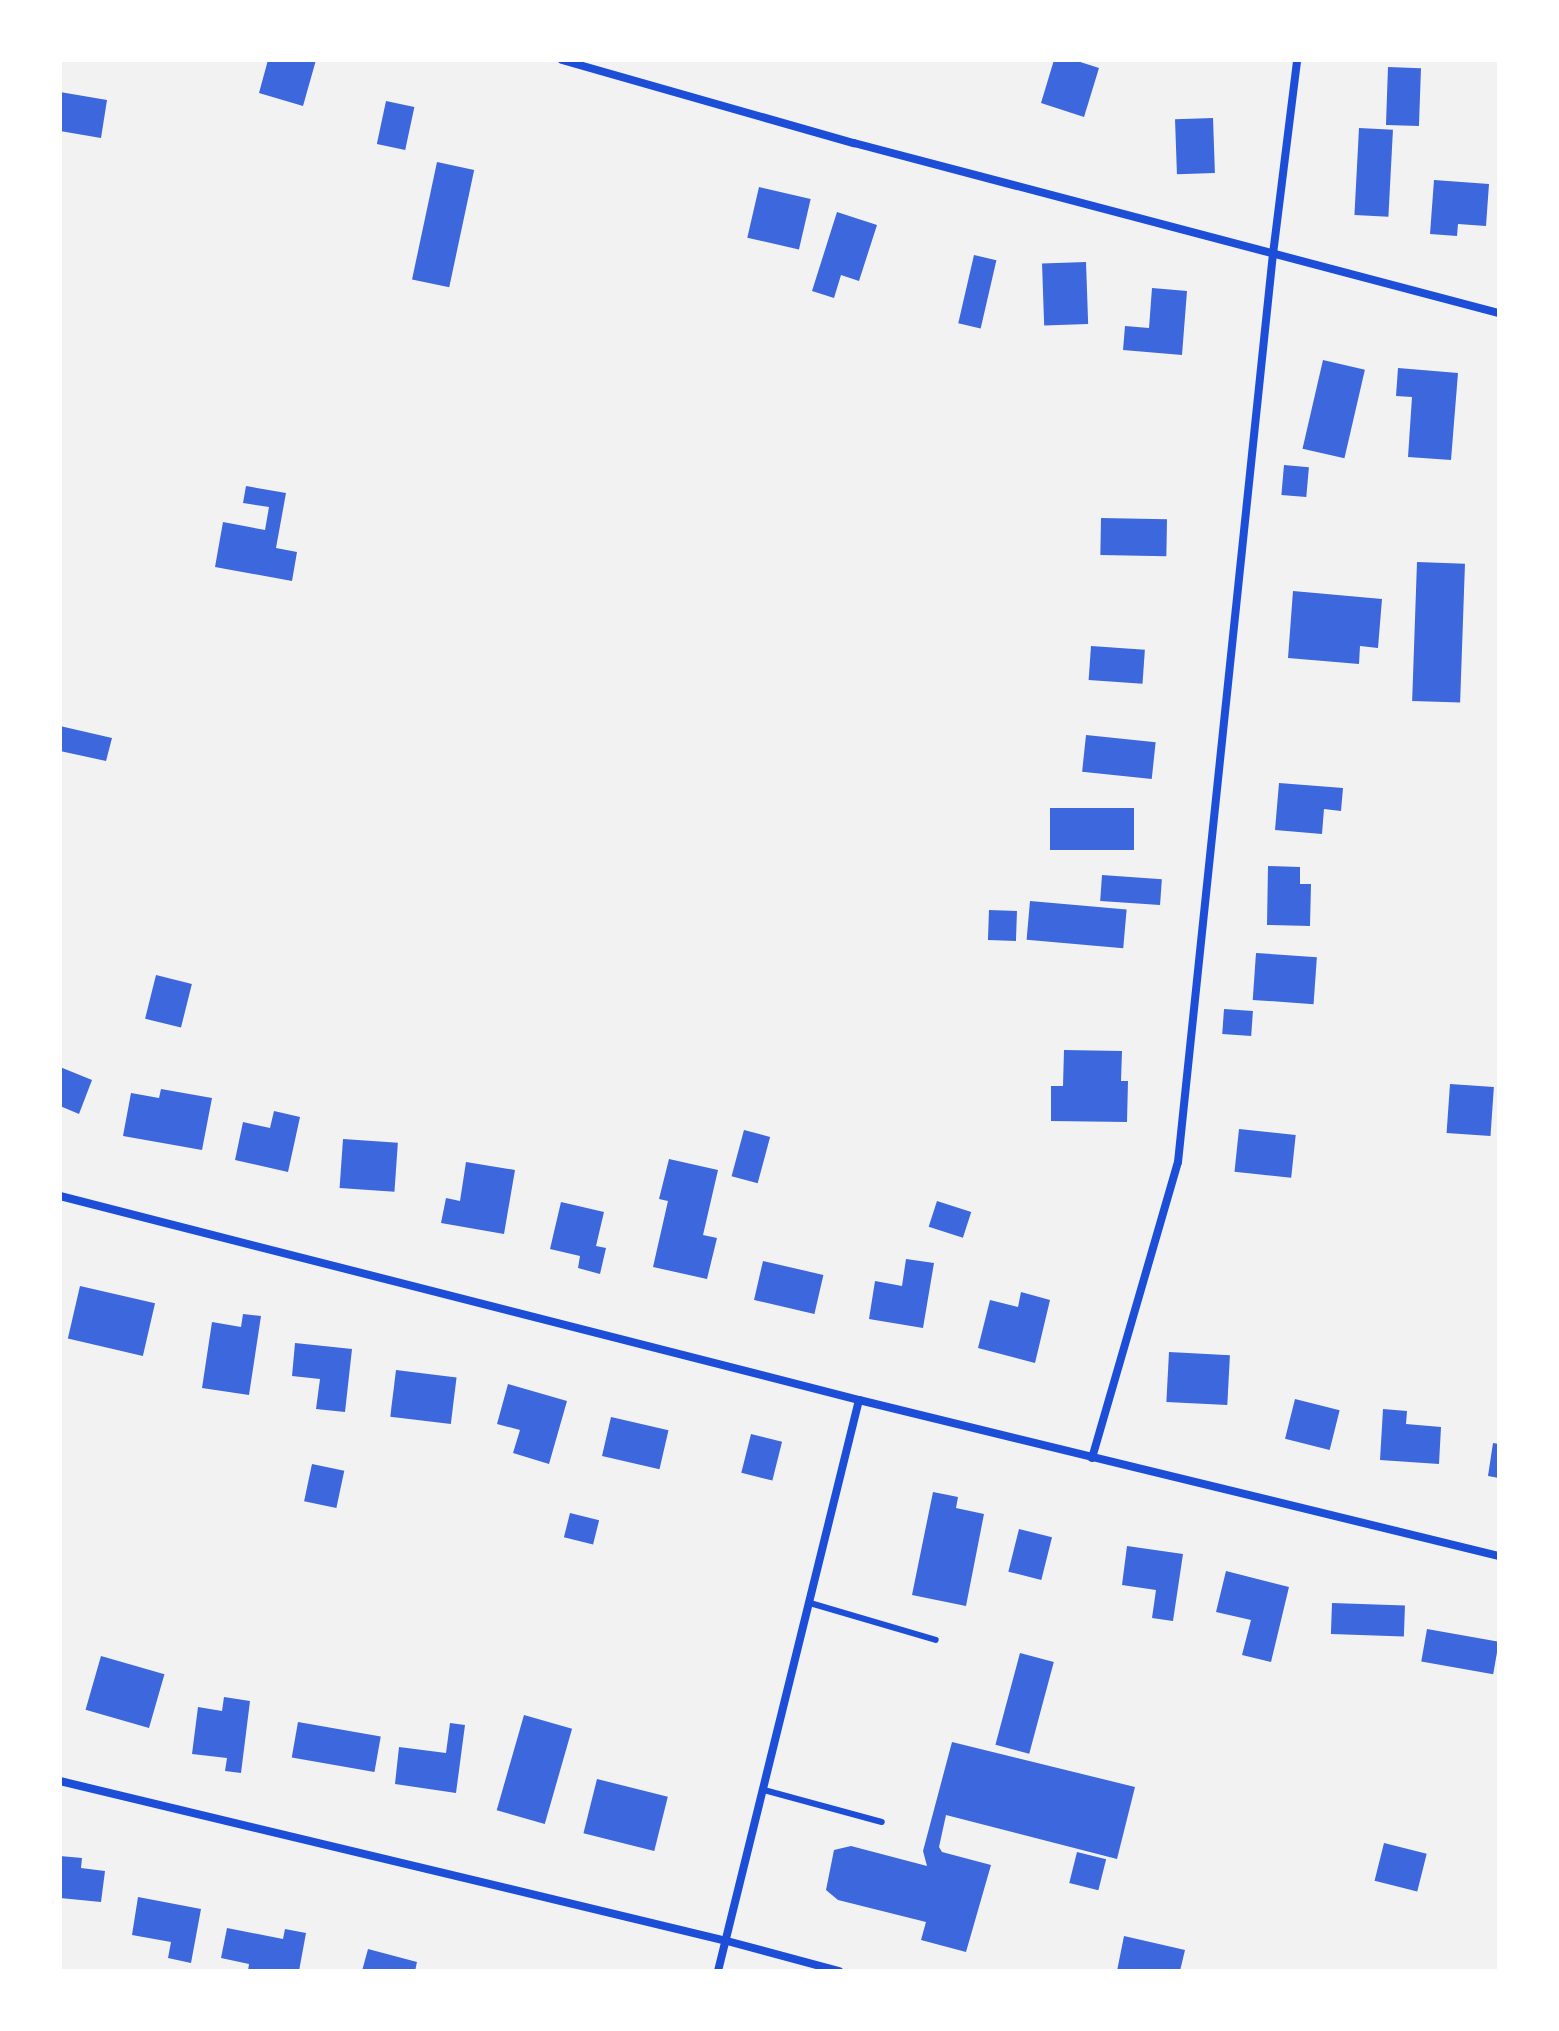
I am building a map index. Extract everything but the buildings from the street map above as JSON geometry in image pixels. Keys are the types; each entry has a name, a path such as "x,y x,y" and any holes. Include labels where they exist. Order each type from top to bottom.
{"street":[{"path":"562,60 854,143 1499,313"},
{"path":"1092,1458 1178,1162 1273,254 1297,60"},
{"path":"60,1196 859,1400 1499,1556"},
{"path":"718,1971 859,1400"},
{"path":"60,1781 727,1941 839,1971"}],"lane":[{"path":"810,1603 936,1640"},
{"path":"764,1790 882,1822"}]}
